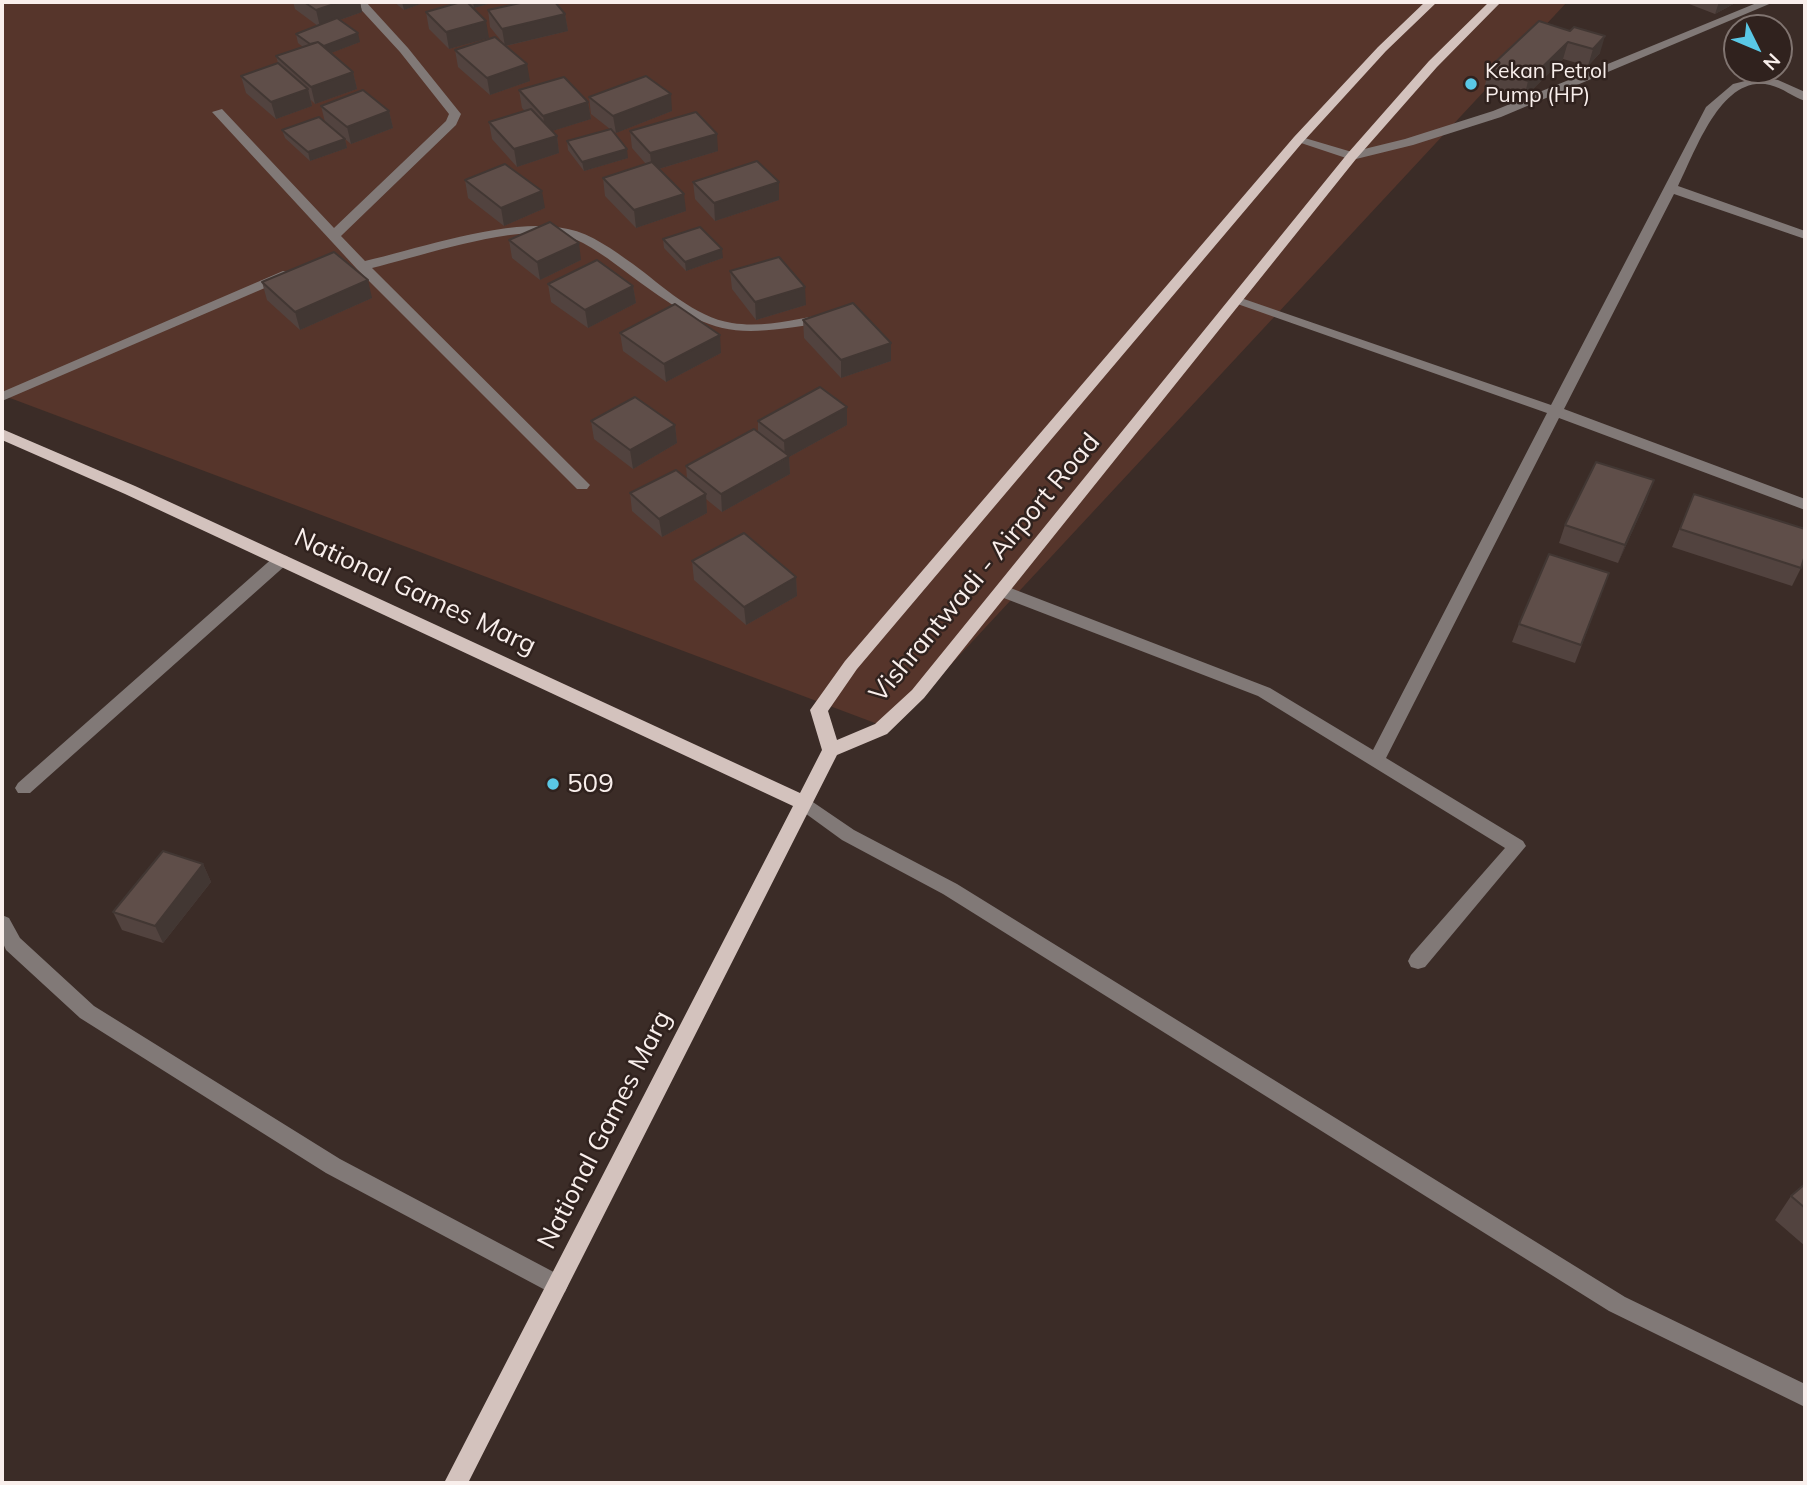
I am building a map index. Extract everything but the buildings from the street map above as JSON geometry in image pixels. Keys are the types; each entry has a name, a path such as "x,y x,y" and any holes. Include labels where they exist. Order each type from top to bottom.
{"main road":[{"name":"Vishrantwadi - Airport Road","path":"1432,2 1382,49 1298,140 851,665 818,710 831,750 881,729 918,694 1352,156 1433,64 1495,2"},
{"name":"National Games Marg","path":"2,434 281,560 804,803"},
{"name":"National Games Marg","path":"456,1483 831,750"}],"street":[{"path":"334,235 452,122 455,114 404,50 360,2"},
{"path":"1298,140 1352,156 1497,114 1768,2"},
{"path":"1376,760 1712,107 1725,92 1746,83 1770,81 1805,97"},
{"path":"218,112 334,235 343,254 362,266 582,485"},
{"path":"1670,188 1805,236"},
{"path":"362,266 513,232 540,229 565,231 589,241 696,314 721,325 755,329 848,316"},
{"path":"2,397 237,293 302,268"},
{"path":"1236,301 1555,411 1805,505"},
{"path":"24,788 281,560"},
{"path":"1002,591 1264,692 1517,845 1418,961"},
{"path":"804,803 848,835 950,890 1617,1304 1805,1396"},
{"path":"2,923 13,944 88,1013 333,1166 557,1285"}],"shaded area":[{"path":"2,2 1567,2 891,729 2,395"}],"place":[{"name":"Kekan Petrol Pump (HP)","path":"1471,84"},
{"name":"509","path":"553,784"}]}
